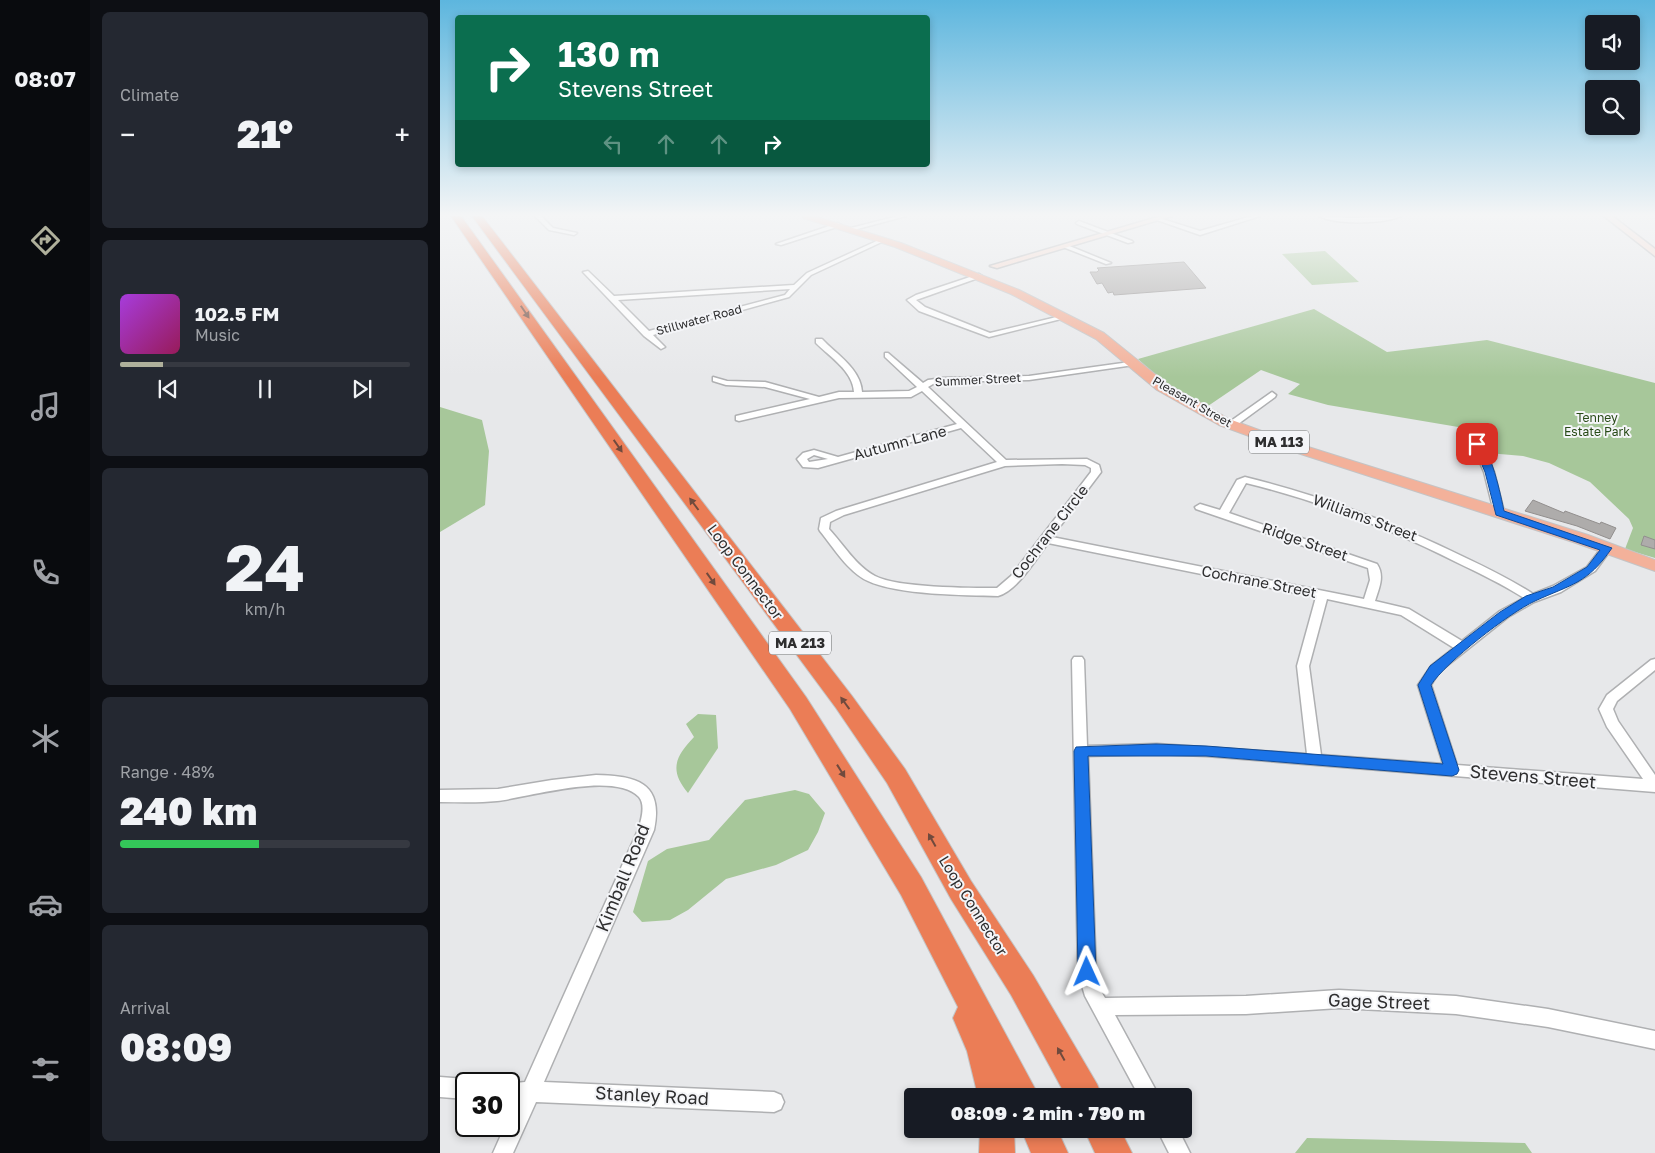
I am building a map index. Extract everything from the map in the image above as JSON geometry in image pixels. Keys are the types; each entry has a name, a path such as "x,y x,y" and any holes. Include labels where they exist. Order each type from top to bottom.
{"highway":[{"name":"Loop Connector","path":"494,270 798,704 912,886 1018,1088"},
{"name":"Loop Connector","path":"518,270 844,702 896,776 961,890 1022,985 1080,1088"},
{"path":"912,886 983,1051 993,1088"},
{"path":"997,1138 997,1153"},
{"path":"1042,1138 1050,1153"},
{"path":"1106,1138 1114,1153"}],"main road":[{"name":"Pleasant Street","path":"963,270 980,276 1065,317 1108,341 1162,387 1231,424 1281,443 1647,561 1655,566"},
{"path":"966,271 973,270"},
{"path":"980,276 989,270"}],"street":[{"name":"Stillwater Road","path":"647,334 781,298 791,293 809,274 818,270"},
{"path":"586,272 661,347"},
{"path":"980,276 911,300 922,309 989,335 1065,317"},
{"path":"612,298 796,287"},
{"path":"819,341 852,375 859,386 858,395"},
{"path":"888,355 1004,463"},
{"name":"Summer Street","path":"739,418 839,395 911,394 931,382 943,380 1029,378 1134,363"},
{"path":"716,379 726,383 765,385 817,399"},
{"path":"1231,424 1272,395"},
{"name":"Autumn Lane","path":"837,460 963,425"},
{"path":"1471,430 1490,472 1499,512"},
{"name":"Cochrane Circle","path":"1087,462 1096,468 1096,472 1003,590 984,592 924,588 871,578 824,529 825,520 840,513 1004,463 1087,462"},
{"name":"Williams Street","path":"1223,514 1240,482 1245,480 1304,496 1389,524 1512,584 1532,598"},
{"name":"Ridge Street","path":"1200,507 1374,566 1376,582 1368,603"},
{"name":"Cochrane Street","path":"1045,539 1405,612 1463,648"},
{"path":"1452,770 1424,685 1435,669 1504,614 1532,598 1557,589 1591,569 1606,548"},
{"path":"1315,759 1303,666 1322,594"},
{"path":"1078,660 1087,972 1091,990 1145,1088"},
{"path":"1655,663 1612,698 1606,708 1612,723 1655,786"},
{"name":"Stevens Street","path":"1081,751 1176,750 1655,786"},
{"name":"Kimball Road","path":"440,796 496,795 603,780 621,781 634,785 643,792 649,802 650,813 646,830 503,1153"},
{"name":"Gage Street","path":"1100,1007 1246,1005 1339,1000 1456,1005 1548,1018 1655,1040"},
{"path":"440,1087 455,1088"},
{"name":"Stanley Road","path":"520,1092 774,1102"},
{"path":"1172,1138 1180,1153"}],"green space":[{"path":"1297,270 1346,270 1359,282 1312,285"},
{"name":"Tenney Estate Park","path":"1314,309 1387,352 1487,340 1655,383 1655,558 1625,549 1633,528 1629,519 1590,482 1549,463 1523,456 1488,453 1476,430 1328,405 1288,394 1300,384 1261,370 1208,406 1169,387 1138,359"},
{"path":"440,407 482,420 489,451 485,505 440,532"},
{"path":"698,714 716,715 718,748 688,793 678,777 677,764 682,751 694,737 686,724"},
{"path":"795,790 809,794 825,813 818,832 808,850 776,865 726,879 688,910 670,920 642,922 633,912 648,861 667,849 709,840 745,800"},
{"path":"1307,1138 1525,1143 1532,1153 1295,1153"}],"building":[{"path":"1099,270 1191,270 1206,288 1114,295 1113,292 1108,293 1102,283 1097,284 1090,272 1097,272"},
{"path":"1533,500 1564,513 1565,511 1616,528 1610,539 1577,526 1525,511"},
{"path":"1644,536 1655,540 1655,549 1641,545"}],"route":[{"path":"1087,972 1081,751 1156,749 1206,751 1452,770 1434,710 1424,685 1435,669 1504,614 1530,599 1557,589 1591,569 1606,548 1499,512 1490,472 1477,444"}]}
